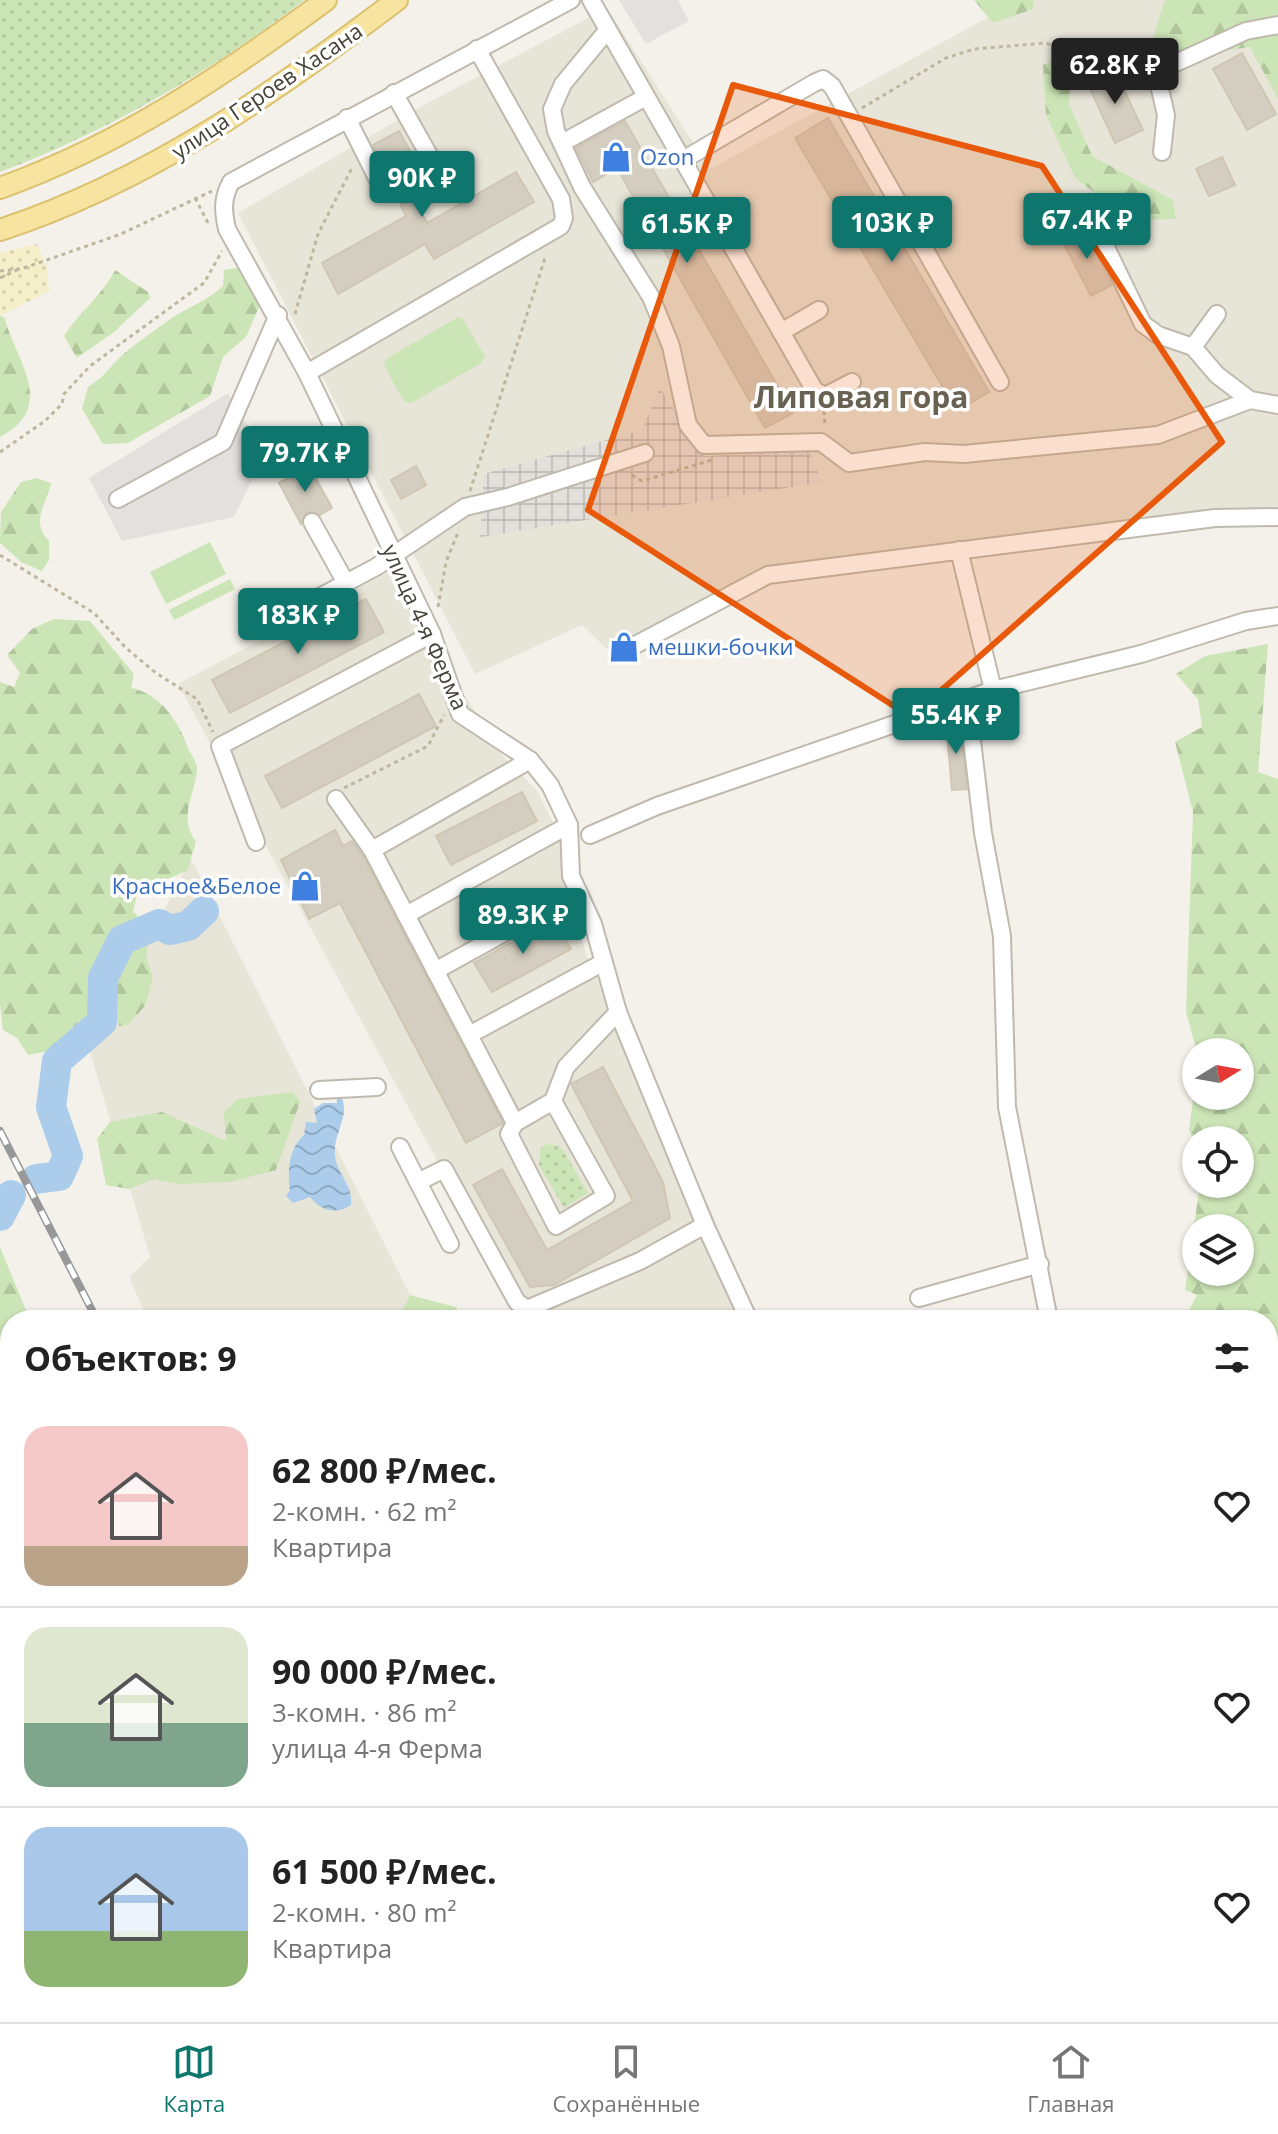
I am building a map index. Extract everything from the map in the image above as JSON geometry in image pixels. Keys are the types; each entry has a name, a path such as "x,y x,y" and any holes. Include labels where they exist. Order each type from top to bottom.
{"main road":[{"name":"улица Героев Хасана","path":"0,188 83,153 201,90 326,0"},
{"name":"улица Героев Хасана","path":"0,230 58,211 225,125 397,0"}],"street":[{"name":"улица 4-я Ферма","path":"571,0 231,182 223,198 227,229 278,315 307,373 429,628 460,714 530,760 550,785 569,825 571,876 576,893 593,924 618,1012 705,1225 744,1310"},
{"path":"591,0 606,32 818,395 829,395 852,382"},
{"path":"1108,60 1156,72 1246,31 1278,25"},
{"path":"606,32 563,84 552,109 562,143 582,187 651,297 671,346 688,425 696,439 704,445 726,447 821,442 849,463 925,452 964,454 1158,435 1250,400"},
{"path":"307,373 553,232 564,218 561,199 477,49"},
{"path":"1156,72 1166,115 1162,152"},
{"path":"683,160 823,79 832,86 1000,382"},
{"path":"394,93 443,180"},
{"path":"562,143 646,97"},
{"path":"347,118 384,192"},
{"path":"1087,208 1143,324 1158,335 1193,347 1217,375 1250,400 1278,405"},
{"path":"781,332 819,310"},
{"path":"1193,347 1217,314"},
{"path":"118,499 223,442 278,315"},
{"path":"278,619 346,583 465,507 508,497 645,453"},
{"path":"620,653 768,575 1215,518 1278,517"},
{"path":"312,522 346,583"},
{"path":"959,550 993,690"},
{"path":"590,835 657,806 993,690 1141,654 1246,621 1278,616"},
{"path":"256,842 220,746 429,628"},
{"path":"967,699 983,833 1002,936 1007,1107 1047,1310"},
{"path":"372,850 530,760"},
{"path":"338,794 372,850 515,1123"},
{"path":"406,915 569,825"},
{"path":"435,971 576,893"},
{"path":"469,1035 604,962"},
{"path":"553,1101 606,1196 556,1226 509,1134 515,1123 553,1101 566,1067 618,1012"},
{"path":"319,1090 377,1087"},
{"path":"400,1147 450,1244"},
{"path":"418,1182 444,1169 517,1302 529,1310"},
{"path":"543,1310 705,1225"},
{"path":"919,1298 1040,1264"}],"path":[{"path":"849,116 946,58 974,49 1045,43 1108,60"},
{"path":"289,337 318,234 362,149"},
{"path":"0,278 121,234 195,198 209,225"},
{"path":"429,628 438,606 446,562 553,232"},
{"path":"0,452 54,413 62,404 64,394 90,366 204,283 222,252 216,238"},
{"path":"0,271 21,269"},
{"path":"823,409 827,419"},
{"path":"612,464 642,481 709,463 726,447"},
{"path":"0,555 94,613 146,665 197,699 220,746"},
{"path":"338,794 428,746 452,698"}],"highlighted area":[{"path":"733,85 1042,166 1222,442 911,717 588,510"}],"shaded area":[{"path":"619,0 678,0 689,21 646,44"},
{"path":"1020,0 1252,0 1278,52 1278,506 759,571 610,652 582,625 475,674 238,213 422,106 607,8 710,169"},
{"path":"660,388 704,456 809,451 822,482 480,537 484,474 642,430"},
{"path":"228,393 265,454 234,517 122,541 89,478"},
{"path":"389,572 502,755 538,792 563,843 563,887 590,964 714,1217 743,1310 518,1310 178,684"},
{"path":"191,859 410,1295 402,1310 143,1310 129,1277 150,1257 90,1051"}],"green space":[{"path":"0,0 304,0 233,51 158,97 81,138 0,172"},
{"path":"974,0 1033,0 1033,9 993,23"},
{"path":"1165,0 1278,0 1278,99 1250,47 1169,58 1153,37"},
{"path":"1064,55 1071,72 1069,104 1092,156 1173,200 1176,219 1131,220 1075,178 1046,115 1043,65"},
{"path":"241,267 252,284 259,307 246,337 223,357 210,396 128,443 103,444 82,409 88,387 140,341 223,286 224,270"},
{"path":"115,270 148,292 150,298 114,332 77,358 64,336"},
{"path":"0,316 4,317 24,368 30,398 27,412 17,425 0,437"},
{"path":"458,317 463,319 485,357 480,364 411,403 404,401 384,366 386,359"},
{"path":"37,478 51,483 40,520 49,541 49,560 42,571 21,562 0,543 1,512 21,482"},
{"path":"210,542 226,574 166,604 150,572"},
{"path":"230,579 235,589 174,620 169,610"},
{"path":"54,619 90,621 134,674 131,688 151,696 174,719 197,768 188,815 188,824 196,842 187,871 138,891 133,911 150,930 146,958 153,977 145,1006 128,1025 119,1026 109,988 86,1027 59,1049 28,1055 17,1038 3,1030 0,1004 0,682 14,687 20,673 7,655 32,629"},
{"path":"1268,644 1258,772 1278,779 1278,1310 1189,1310 1197,1295 1185,1290 1186,1286 1254,1286 1254,1214 1196,1214 1198,1198 1254,1198 1254,1126 1190,1126 1192,1110 1254,1110 1254,1038 1193,1038 1186,1012 1193,812 1175,742 1202,727 1198,699 1176,674 1205,656"},
{"path":"293,1092 300,1102 276,1170 231,1182 178,1184 154,1179 129,1189 106,1185 97,1139 110,1122 162,1112 226,1141 224,1112 238,1099"},
{"path":"547,1144 559,1146 564,1151 588,1193 564,1208 539,1165 541,1148"},
{"path":"0,1247 26,1310 0,1310"},
{"path":"410,1295 456,1307 457,1310 402,1310"}],"sand":[{"path":"37,244 47,268 49,291 0,316 0,253"}],"water":[{"path":"336,1089 342,1097 344,1114 335,1156 350,1192 351,1205 340,1210 329,1210 310,1197 293,1203 286,1196 290,1190 292,1153 304,1135 306,1122 317,1123 314,1109 323,1103 337,1103"}],"building":[{"path":"1242,53 1276,114 1247,130 1213,69"},
{"path":"1109,72 1116,73 1143,130 1115,143 1087,82"},
{"path":"828,118 989,392 957,411 795,138"},
{"path":"625,121 793,413 765,428 617,168 593,182 576,148"},
{"path":"399,131 430,187 413,197 427,223 516,172 534,202 434,259 425,244 338,294 322,263 406,216 373,145"},
{"path":"1222,157 1235,185 1209,196 1196,169"},
{"path":"1084,226 1112,285 1091,296 1061,238"},
{"path":"309,466 332,508 320,515 307,512 301,524 279,483"},
{"path":"416,466 426,485 401,499 391,480"},
{"path":"366,599 384,632 230,713 212,680"},
{"path":"419,694 436,726 282,808 265,776"},
{"path":"959,721 967,789 952,790 946,722"},
{"path":"522,792 537,821 451,865 436,836"},
{"path":"335,830 343,846 352,841 363,856 503,1123 466,1143 340,903 309,919 281,860"},
{"path":"554,919 571,949 492,992 474,963"},
{"path":"603,1067 663,1182 670,1218 554,1285 530,1287 473,1185 502,1169 547,1250 633,1201 571,1084"}],"waterway":[{"path":"36,1179 59,1176 68,1156 51,1107 57,1061 102,1022 103,978 122,940 159,924 170,930 188,926 204,911"},
{"path":"0,1216 11,1195"}],"railway":[{"path":"0,1131 92,1310"}],"place":[{"name":"Ozon","path":"616,157"},
{"name":"мешки-бочки","path":"624,647"},
{"name":"Красное&Белое","path":"305,886"}],"district":[{"name":"Липовая гора","path":"861,398"}]}
